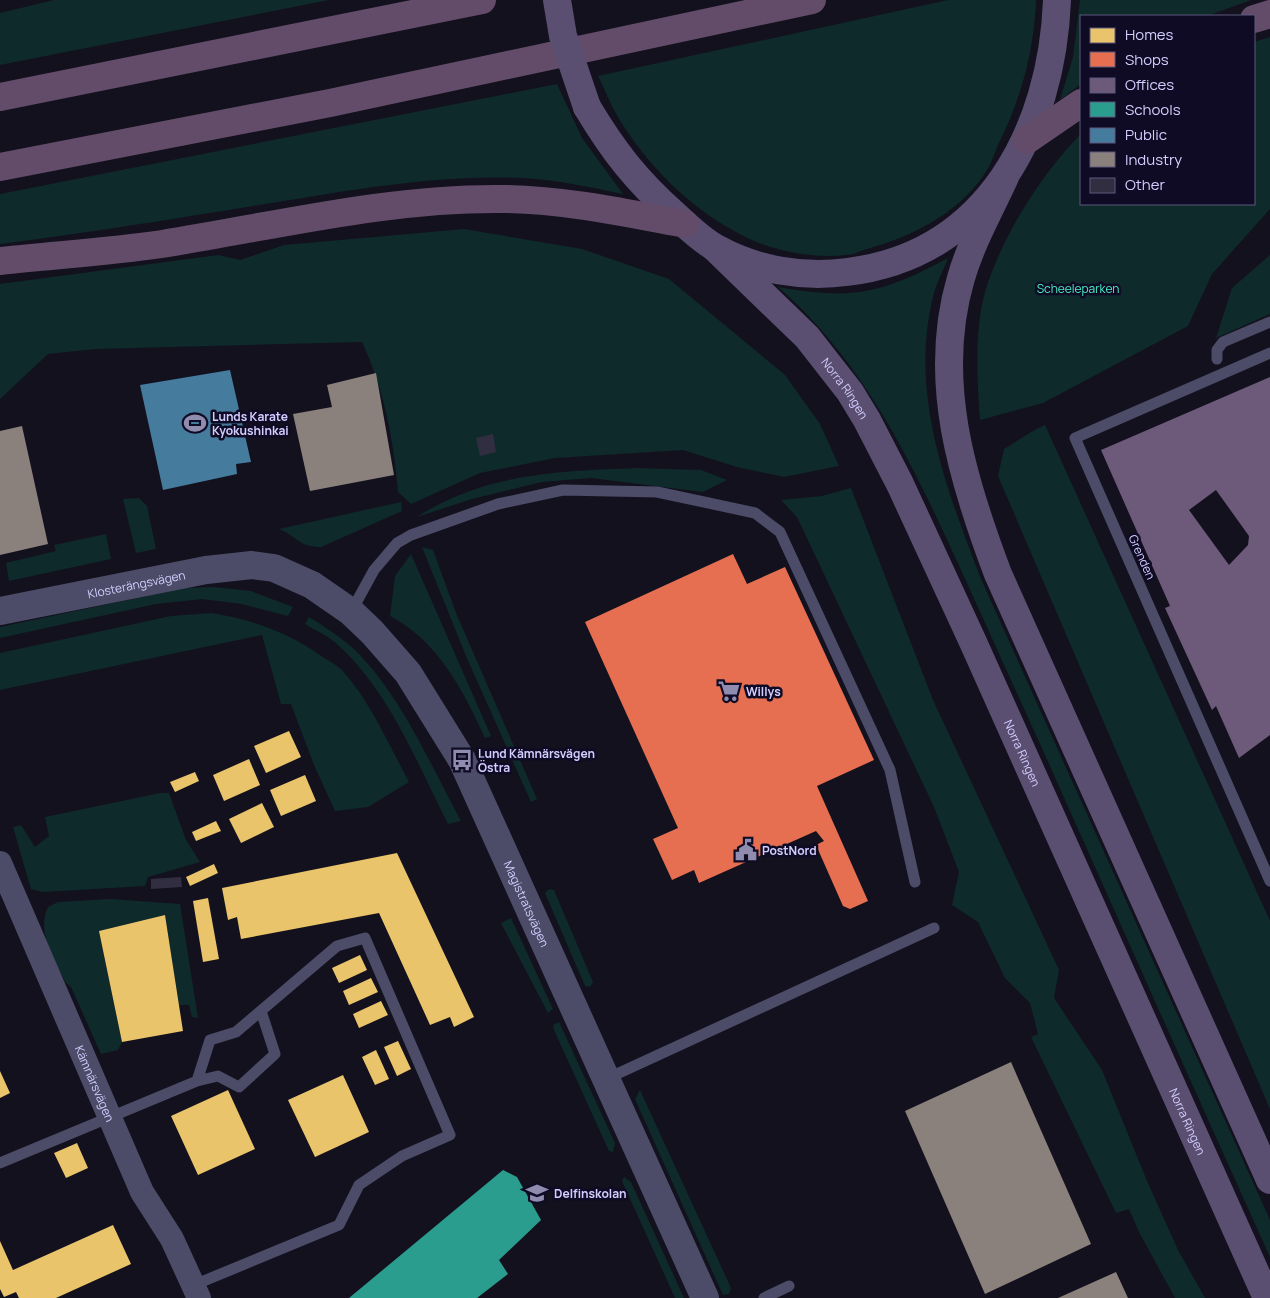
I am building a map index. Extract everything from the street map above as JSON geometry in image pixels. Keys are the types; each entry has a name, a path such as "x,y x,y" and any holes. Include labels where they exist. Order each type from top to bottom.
{"highway":[{"path":"0,97 482,0"},
{"path":"0,167 330,103 812,0"},
{"path":"1255,19 1270,14"},
{"path":"1027,140 1080,104"},
{"path":"0,261 159,244 364,210 455,200 507,199 562,204 685,224"}],"main road":[{"path":"557,0 563,36 587,107 625,165 649,192 715,248 743,260 785,272 828,275 867,269 912,256 957,229 980,208 1005,176 1027,140 1038,113 1052,60 1057,0"},
{"path":"1005,176 971,250 954,308 949,371 950,399 957,446 973,504 998,574 1270,1180"},
{"name":"Norra Ringen","path":"715,248 807,337 850,392 867,420 900,484 973,642 1267,1298"}],"street":[{"name":"Klosterängsvägen","path":"0,610 206,570 252,565 274,568"},
{"name":"Magistratsvägen","path":"274,568 312,585 351,612 390,651 408,673 462,760 705,1298"},
{"name":"Kämnärsvägen","path":"0,863 108,1118 142,1192 172,1239 197,1292"}],"lane":[{"path":"1217,359 1217,350 1223,342 1270,322"},
{"name":"Grenden","path":"1270,353 1075,438 1270,881"},
{"path":"351,612 374,570 397,543 411,535 498,504 563,490 657,492 755,513 780,532 890,770 915,882"},
{"path":"606,1079 934,928"},
{"path":"197,1081 210,1040 236,1032 337,946 365,938 450,1135 402,1156 359,1185 339,1225 197,1292"},
{"path":"0,1163 197,1081 218,1076 239,1087 276,1054 261,1011"},
{"path":"764,1298 789,1286"}],"green space":[{"path":"54,0 329,0 0,65 0,13"},
{"path":"948,0 1036,0 1029,57 1020,93 988,169 960,202 916,231 884,244 851,254 818,256 789,252 761,244 719,222 685,197 641,151 615,112 598,76"},
{"path":"1080,0 1251,0 1210,15 1080,15 1080,85 1060,100 1073,57"},
{"name":"Scheeleparken","path":"1270,37 1270,209 1212,274 1188,326 1043,403 980,420 977,372 979,324 985,292 992,271 1012,229 1037,187 1080,135 1080,205 1255,205 1255,42"},
{"path":"557,84 582,138 623,194 561,182 522,178 489,177 423,181 357,189 130,226 0,244 0,194"},
{"path":"464,229 582,249 669,279 785,375 820,424 839,466 784,477 737,467 683,450 555,458 480,473 411,504 398,492 387,416 370,360 362,342 95,349 48,354 0,399 0,284 218,255 240,260 284,245"},
{"path":"1270,255 1270,314 1216,338 1232,288"},
{"path":"948,258 933,297 927,334 926,370 929,406 935,441 945,477 981,579 1270,1220 1270,1257 1041,746 925,493 862,382 837,348 809,316 778,287 827,293 866,291 904,280"},
{"path":"1045,425 1270,921 1270,1109 998,476 1004,449"},
{"path":"637,468 701,470 727,480 703,492 591,478 542,482 472,499 417,517 443,502 469,491 496,483 551,473"},
{"path":"851,488 933,700 1059,970 1054,998 1102,1070 1147,1181 1178,1250 1205,1298 1175,1298 1139,1232 1129,1209 1116,1213 1031,1037 1038,1034 1030,1003 1005,978 978,922 952,905 959,872 934,807 797,517 781,500 822,496"},
{"path":"139,498 147,506 156,549 136,553 123,499"},
{"path":"401,502 402,511 321,547 314,547 303,543 279,529"},
{"path":"106,534 111,559 9,581 6,563 56,551 54,545"},
{"path":"422,547 433,550 456,613 537,799 531,802 466,656"},
{"path":"411,554 491,736 485,738 458,685 435,653 407,626 390,616 395,576"},
{"path":"214,587 251,591 293,607 288,616 242,604 202,599 156,604 0,638 0,627 184,588"},
{"path":"212,613 242,619 269,628 295,640 341,669 371,710 409,782 368,807 335,811 314,765 291,704 281,704 262,635 0,690 0,653 171,616"},
{"path":"309,617 339,636 355,650 387,689 414,732 461,821 448,824 401,729 387,706 356,663 327,636 305,624"},
{"path":"160,793 169,793 186,840 200,862 148,877 145,886 42,892 31,889 13,827 21,825 35,847 49,836 45,817"},
{"path":"549,889 554,890 593,982 590,987 585,986 545,893"},
{"path":"110,899 180,904 198,1018 192,1017 189,1005 179,1005 165,915 99,931 122,1042 118,1050 101,1054 71,987 66,983 52,956 44,926 48,907 58,902"},
{"path":"511,918 553,1009 548,1013 501,923"},
{"path":"559,1022 615,1143 613,1152 609,1151 554,1030 553,1025"},
{"path":"640,1090 731,1288 729,1294 723,1295 635,1099"},
{"path":"624,1177 631,1182 684,1298 675,1298 622,1181"}],"building: Homes":[{"path":"289,731 301,757 266,773 254,746"},
{"path":"249,759 260,785 224,801 213,775"},
{"path":"195,772 199,781 175,792 170,782"},
{"path":"305,775 316,801 281,816 270,790"},
{"path":"262,803 274,827 241,843 229,819"},
{"path":"216,821 221,831 196,841 192,832"},
{"path":"397,853 474,1017 454,1027 450,1017 430,1025 379,913 241,939 237,917 228,920 222,888"},
{"path":"214,864 218,873 190,886 186,877"},
{"path":"208,898 219,959 203,962 193,901"},
{"path":"165,915 183,1031 122,1042 99,931"},
{"path":"360,955 367,970 339,983 332,968"},
{"path":"371,978 378,992 349,1005 343,991"},
{"path":"381,1001 388,1015 359,1028 353,1014"},
{"path":"398,1041 411,1069 397,1076 384,1047"},
{"path":"376,1050 389,1079 375,1085 362,1057"},
{"path":"0,1071 10,1093 0,1098"},
{"path":"343,1075 369,1132 315,1157 288,1100"},
{"path":"228,1090 255,1149 198,1175 171,1116"},
{"path":"77,1143 88,1168 66,1178 54,1153"},
{"path":"113,1225 131,1264 56,1298 19,1298 16,1292 4,1297 0,1289 0,1241 13,1270"}],"building: Shops":[{"name":"Willys","path":"733,554 747,584 785,567 874,760 817,786 868,901 850,909 843,906 816,845 824,841 816,831 699,883 694,870 672,880 653,839 678,828 585,622"}],"building: Offices":[{"path":"1270,377 1270,735 1239,758 1216,706 1212,710 1165,608 1170,606 1101,450","holes":["1216,490 1249,536 1248,545 1229,565 1189,510"]}],"building: Schools":[{"path":"503,1170 517,1177 541,1220 499,1260 508,1274 477,1298 349,1298"}],"building: Public":[{"name":"Lunds Karate Kyokushinkai","path":"230,370 251,462 236,464 237,474 163,490 140,385"}],"building: Industry":[{"path":"376,373 394,475 310,491 293,414 332,407 327,385"},
{"path":"22,426 48,544 0,555 0,431"},
{"path":"1011,1062 1091,1244 985,1294 905,1111"},
{"path":"1116,1272 1128,1298 1058,1298"}],"building: Other":[{"path":"493,434 496,452 480,456 476,438"},
{"path":"181,877 182,887 151,889 151,879"}],"place":[{"name":"Lunds Karate Kyokushinkai","path":"195,423"},
{"name":"Willys","path":"729,691"},
{"name":"Lund Kämnärsvägen Östra","path":"462,760"},
{"name":"PostNord","path":"746,850"},
{"name":"Delfinskolan","path":"537,1193"}]}
